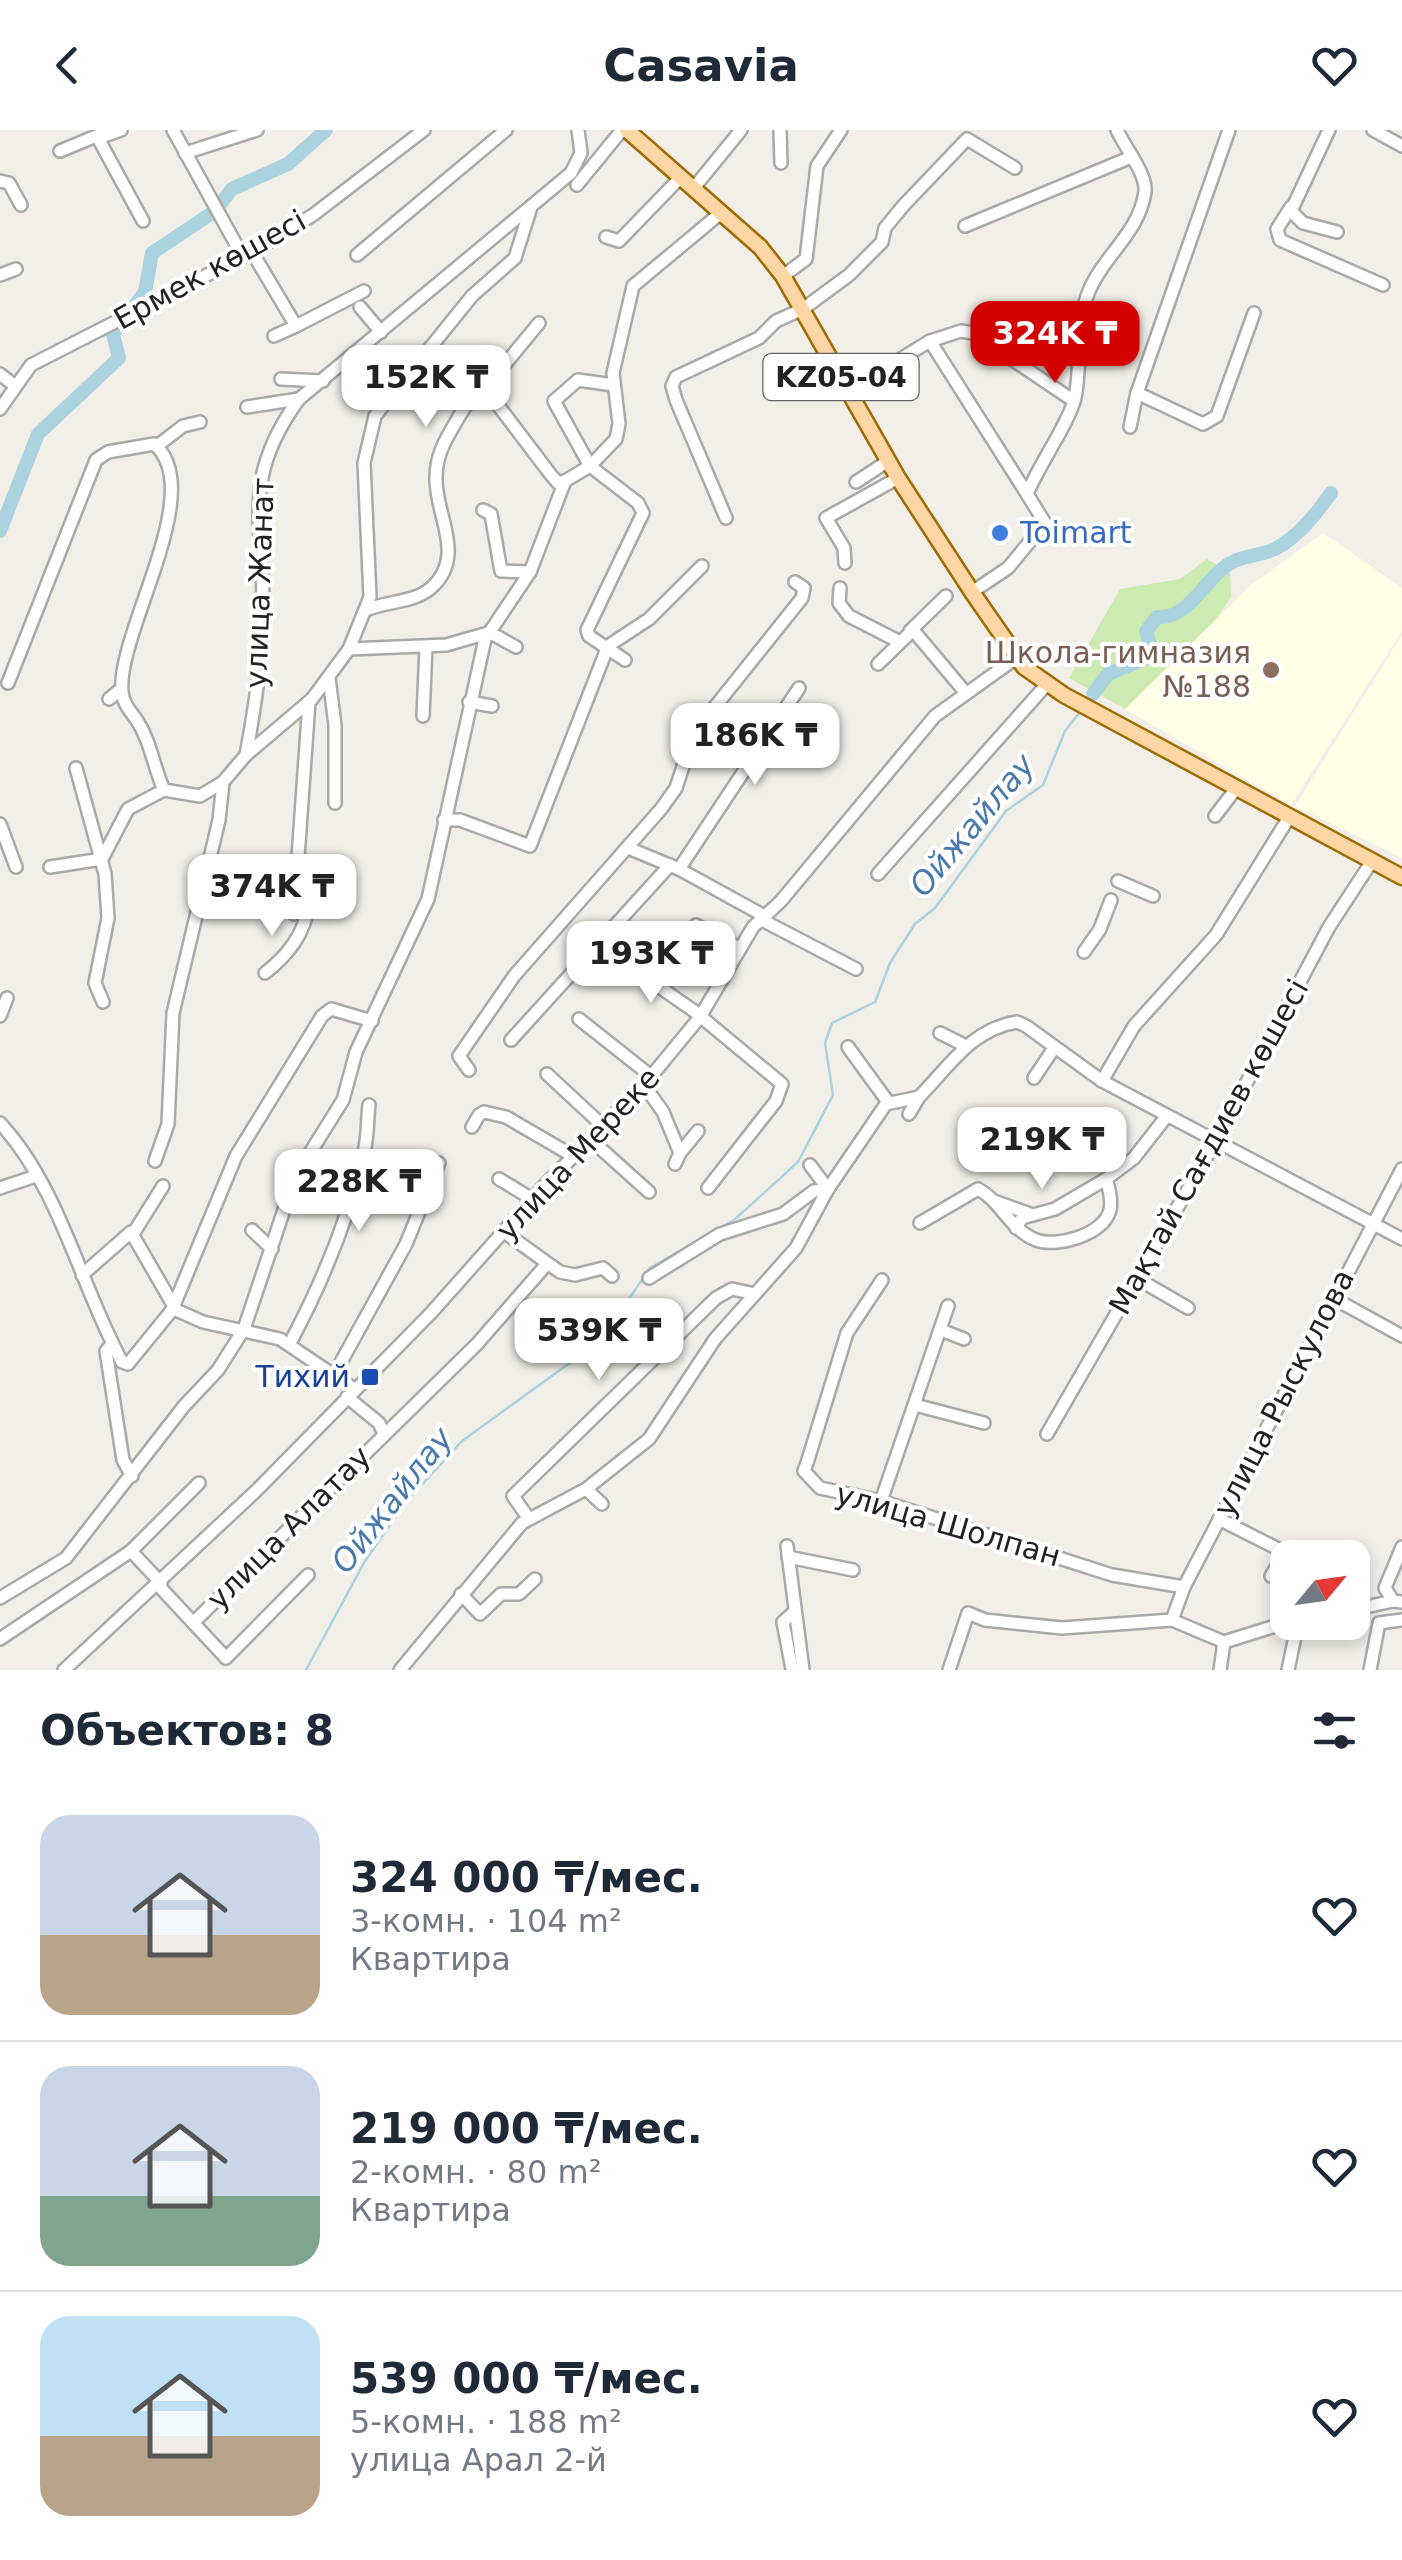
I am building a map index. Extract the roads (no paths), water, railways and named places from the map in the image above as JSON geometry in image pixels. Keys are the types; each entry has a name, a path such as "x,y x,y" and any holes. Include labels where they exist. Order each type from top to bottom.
{"main road":[{"name":"KZ05-04","path":"624,130 760,246 783,276 898,478 1016,658 1047,684 1288,820 1402,877"}],"street":[{"path":"60,152 101,133 121,130"},
{"path":"173,130 247,255 296,326"},
{"path":"185,153 257,130"},
{"name":"Ермек көшесі","path":"0,410 30,366 247,255 313,216 424,130"},
{"path":"357,256 506,130"},
{"name":"улица Жанат","path":"246,755 254,719 263,607 256,498 264,460 299,399 577,165 582,148 578,130"},
{"path":"577,185 624,130"},
{"path":"693,189 741,130"},
{"path":"780,130 782,163"},
{"path":"783,276 806,260 817,166 841,130"},
{"path":"1027,494 1074,402 1082,307 1103,260 1122,244 1145,191 1141,172 1129,158 1118,130"},
{"path":"1126,130 1129,158"},
{"path":"1130,427 1136,393 1228,130"},
{"path":"1329,130 1277,229 1280,240 1383,285"},
{"path":"1373,130 1402,146"},
{"path":"101,133 143,221"},
{"path":"726,518 672,386 680,374 740,348 849,275 882,242 885,228 962,134 1016,168"},
{"path":"965,226 1129,158"},
{"path":"606,237 620,241 680,178"},
{"path":"0,181 7,180 21,204"},
{"path":"102,858 128,809 164,790 200,796 219,786 246,755 309,702 350,649 366,610 371,581 364,463 375,416 472,296 515,258 531,207"},
{"path":"1291,207 1303,223 1337,232"},
{"path":"487,390 558,483 590,466 618,432 613,385 633,286 722,212"},
{"path":"0,275 16,270"},
{"path":"274,336 364,291"},
{"path":"360,307 382,332"},
{"path":"1136,393 1202,424 1217,416 1254,313"},
{"path":"366,610 427,591 441,573 448,536 436,485 439,452 464,407 487,390 539,323"},
{"path":"848,391 930,341 961,331 973,333 1074,402"},
{"path":"930,341 1045,522 1008,568 972,592"},
{"path":"0,374 16,386"},
{"path":"613,385 593,378 578,380 554,402 590,466 638,503 643,514 587,630 589,636 625,660"},
{"path":"282,379 323,381"},
{"path":"247,407 299,399"},
{"path":"8,683 96,460 115,450 158,446 183,426 200,422"},
{"path":"109,698 121,689 140,605 166,534 169,474 158,446"},
{"path":"856,482 888,460"},
{"path":"846,563 844,548 823,513 898,478"},
{"path":"0,1598 66,1558 218,1370 244,1329 295,1177 344,1100 356,1052 428,899 469,702 489,633 530,572 565,481"},
{"path":"483,510 491,514 502,571 530,572"},
{"path":"444,820 460,820 522,846 533,843 608,646 649,619 702,566"},
{"path":"469,1070 460,1056 473,1032 523,965 676,788 694,733 802,598 804,588 795,582"},
{"path":"840,588 839,602 849,616 898,641"},
{"path":"878,664 946,596"},
{"path":"914,629 965,692"},
{"path":"350,649 426,648 476,640 489,633"},
{"path":"489,633 516,647"},
{"path":"423,716 426,648"},
{"name":"улица Мереке","path":"64,1670 159,1584 350,1393 648,1080 700,1017 739,948 935,716 1016,658"},
{"path":"328,678 335,725 335,803"},
{"path":"878,874 1047,684"},
{"path":"511,1040 675,867 799,688"},
{"path":"121,689 150,744 164,790"},
{"path":"294,914 309,702"},
{"path":"469,702 492,706"},
{"path":"76,768 102,858 108,918 96,983 103,1002"},
{"path":"155,1161 168,1124 173,1013 219,820 219,786"},
{"path":"1215,816 1235,790"},
{"path":"1102,1081 1134,1026 1216,935 1288,820"},
{"path":"0,824 16,867"},
{"path":"628,848 675,867 856,968"},
{"path":"50,868 102,858"},
{"name":"Мақтай Сағдиев көшесі","path":"1048,1434 1214,1144 1329,927 1372,861"},
{"path":"1118,881 1153,896"},
{"path":"265,973 288,952 307,916 308,905 296,899"},
{"path":"1084,952 1100,930 1111,900"},
{"path":"696,925 739,948"},
{"path":"628,965 778,1078 782,1088 708,1188"},
{"path":"0,1016 7,998"},
{"path":"2,1124 36,1176 112,1344 124,1364 132,1362 174,1305 228,1172 322,1016 331,1009 372,1021"},
{"path":"579,1019 648,1080 680,1141 694,1135 678,1159 673,1132"},
{"path":"910,1114 920,1097 966,1046 1008,1023 1026,1026 1102,1081 1166,1118 1402,1239"},
{"path":"940,1032 966,1046"},
{"path":"848,1047 888,1102"},
{"path":"1034,1078 1054,1048"},
{"path":"547,1074 603,1126"},
{"path":"400,1670 529,1519 586,1488 649,1439 715,1340 796,1248 828,1189 888,1102 920,1097"},
{"path":"290,1343 330,1255 364,1154 369,1105"},
{"path":"472,1127 479,1115 494,1112 573,1156"},
{"path":"1016,1228 1018,1220 1056,1208 1106,1179 1134,1158 1166,1118"},
{"path":"590,1139 649,1192"},
{"path":"335,1373 406,1244 439,1163"},
{"path":"810,1164 828,1189"},
{"name":"улица Рыскулова","path":"1172,1620 1218,1518 1402,1169"},
{"path":"0,1188 36,1176"},
{"path":"500,1178 532,1199"},
{"path":"920,1223 978,1189 994,1201 1016,1228 1035,1240 1058,1244 1084,1232 1109,1212 1106,1179"},
{"path":"134,1234 163,1186"},
{"path":"649,1278 720,1234 783,1214 814,1191 828,1189"},
{"path":"994,1201 1030,1214"},
{"path":"252,1230 272,1249"},
{"path":"82,1275 116,1241 128,1232 134,1234 174,1305 203,1322 290,1343 335,1373 384,1434"},
{"path":"504,1232 544,1269 575,1276 602,1268 612,1276"},
{"name":"улица Алатау","path":"193,1623 477,1344 544,1269"},
{"path":"1138,1279 1188,1308"},
{"name":"улица Шолпан","path":"882,1280 846,1333 804,1471 820,1488 881,1501 1112,1575 1184,1587"},
{"path":"529,1519 512,1500 524,1485 716,1298 732,1290 755,1294"},
{"path":"1332,1298 1402,1336"},
{"path":"881,1501 948,1306"},
{"path":"941,1330 964,1339"},
{"path":"112,1344 106,1350 123,1460 132,1476"},
{"path":"915,1405 984,1423"},
{"path":"0,1639 130,1550 198,1483"},
{"path":"586,1488 602,1504"},
{"path":"1218,1518 1270,1545"},
{"path":"1398,1602 1385,1588 1402,1547"},
{"path":"130,1550 224,1664"},
{"path":"803,1670 788,1551 853,1570"},
{"name":"улица Алатау","path":"224,1664 308,1576"},
{"path":"461,1594 480,1614 501,1594 519,1594 535,1580"},
{"path":"1370,1607 1398,1602"},
{"path":"792,1669 782,1622 794,1612"},
{"path":"949,1670 968,1613 985,1620 1062,1628 1172,1620 1224,1642 1270,1628"},
{"path":"1370,1670 1379,1623 1402,1620"},
{"path":"1288,1670 1294,1640"},
{"path":"1220,1670 1224,1642"}],"waterway":[{"path":"221,203 232,189 288,164 326,130"},
{"path":"0,531 38,434 119,358 113,334 145,292 152,253 212,213"},
{"path":"1093,694 1108,674 1146,658 1151,647 1146,631 1157,617 1187,606 1229,564 1283,544 1306,524 1331,493"},
{"name":"Ойжайлау","path":"306,1670 365,1561 406,1502 462,1441 571,1362 617,1316 650,1268 734,1220 798,1162 833,1095 825,1043 832,1023 875,1002 890,963 915,924 935,908 1006,811 1043,785 1065,731 1080,712"}],"place":[{"name":"Toimart","path":"1000,533"},
{"name":"Школа-гимназия №188","path":"1271,670"},
{"name":"Тихий","path":"370,1377"}]}
